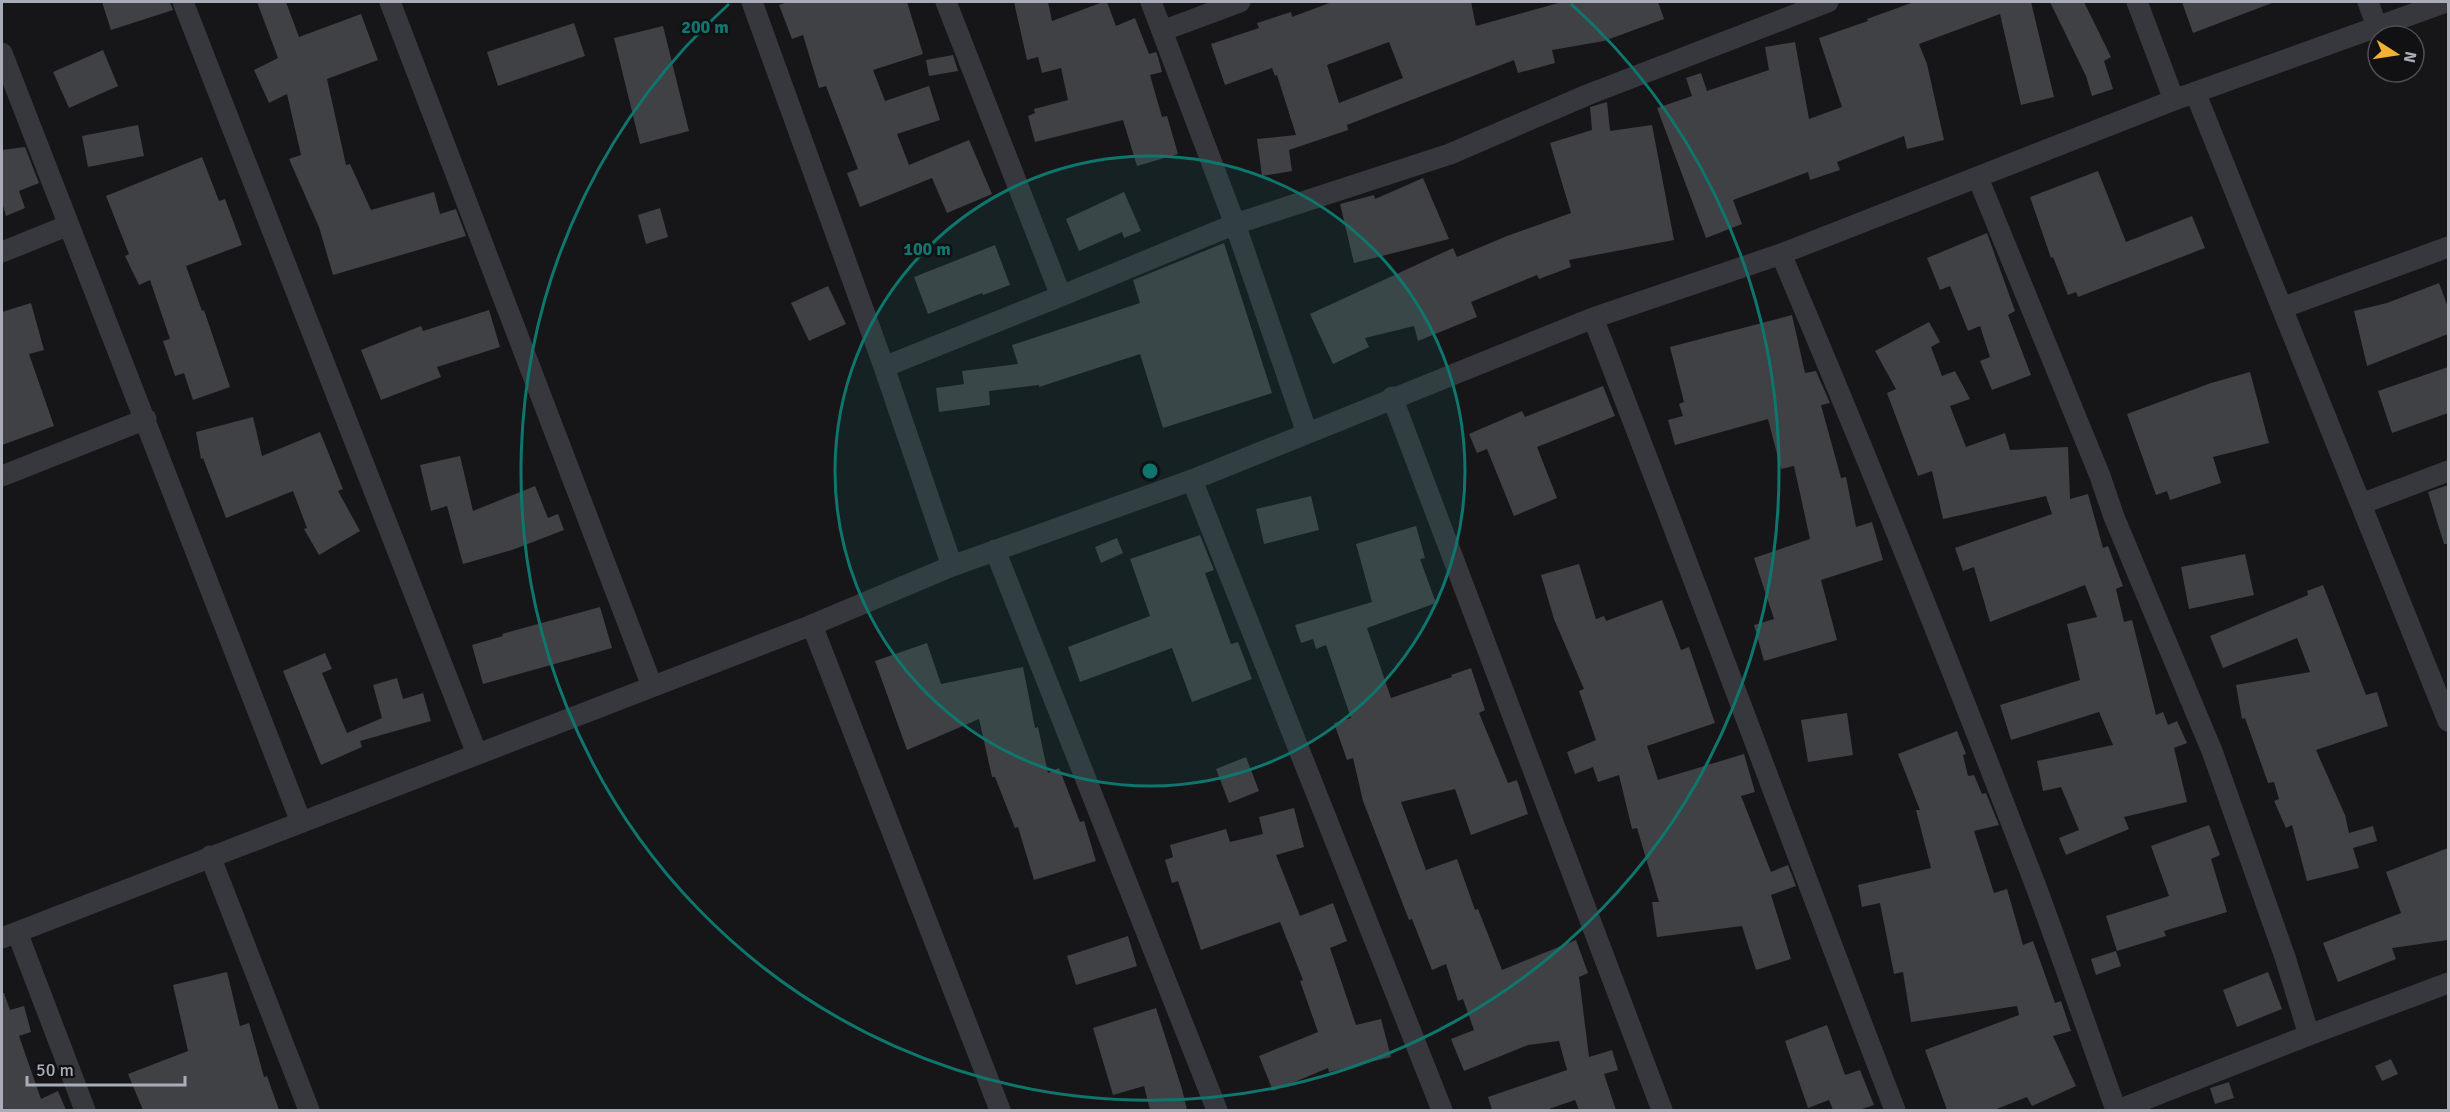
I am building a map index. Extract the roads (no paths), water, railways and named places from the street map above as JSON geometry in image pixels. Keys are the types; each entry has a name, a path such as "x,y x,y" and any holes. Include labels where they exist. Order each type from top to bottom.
{"street":[{"path":"183,2 477,754"},
{"path":"390,2 652,686"},
{"path":"752,2 884,367 952,566"},
{"path":"946,2 1061,296"},
{"path":"1151,2 1235,224 1307,433"},
{"path":"1162,31 1240,2"},
{"path":"884,367 1235,224 1450,154 1587,95 1828,2"},
{"path":"2137,2 2174,100"},
{"path":"2368,2 2377,24"},
{"path":"2386,24 2446,2"},
{"path":"85,1110 9,935 812,625 952,566 1192,480 1392,397 1593,318 1781,254 2195,92 2366,31"},
{"path":"2,53 301,822"},
{"path":"2195,92 2361,504 2443,693 2448,722"},
{"path":"1978,178 2100,476 2123,539 2212,751 2285,957 2309,1035"},
{"path":"2,252 69,225"},
{"path":"2282,308 2448,247"},
{"path":"1781,254 1867,456 2036,886 2117,1110 2448,983"},
{"path":"1593,318 1674,525 1754,744 1895,1110"},
{"path":"1392,397 1662,1110"},
{"path":"2,476 146,419"},
{"path":"2361,504 2448,471"},
{"path":"1192,480 1442,1110"},
{"path":"995,550 1218,1110"},
{"path":"812,625 1000,1110"},
{"path":"210,856 309,1110"}]}
